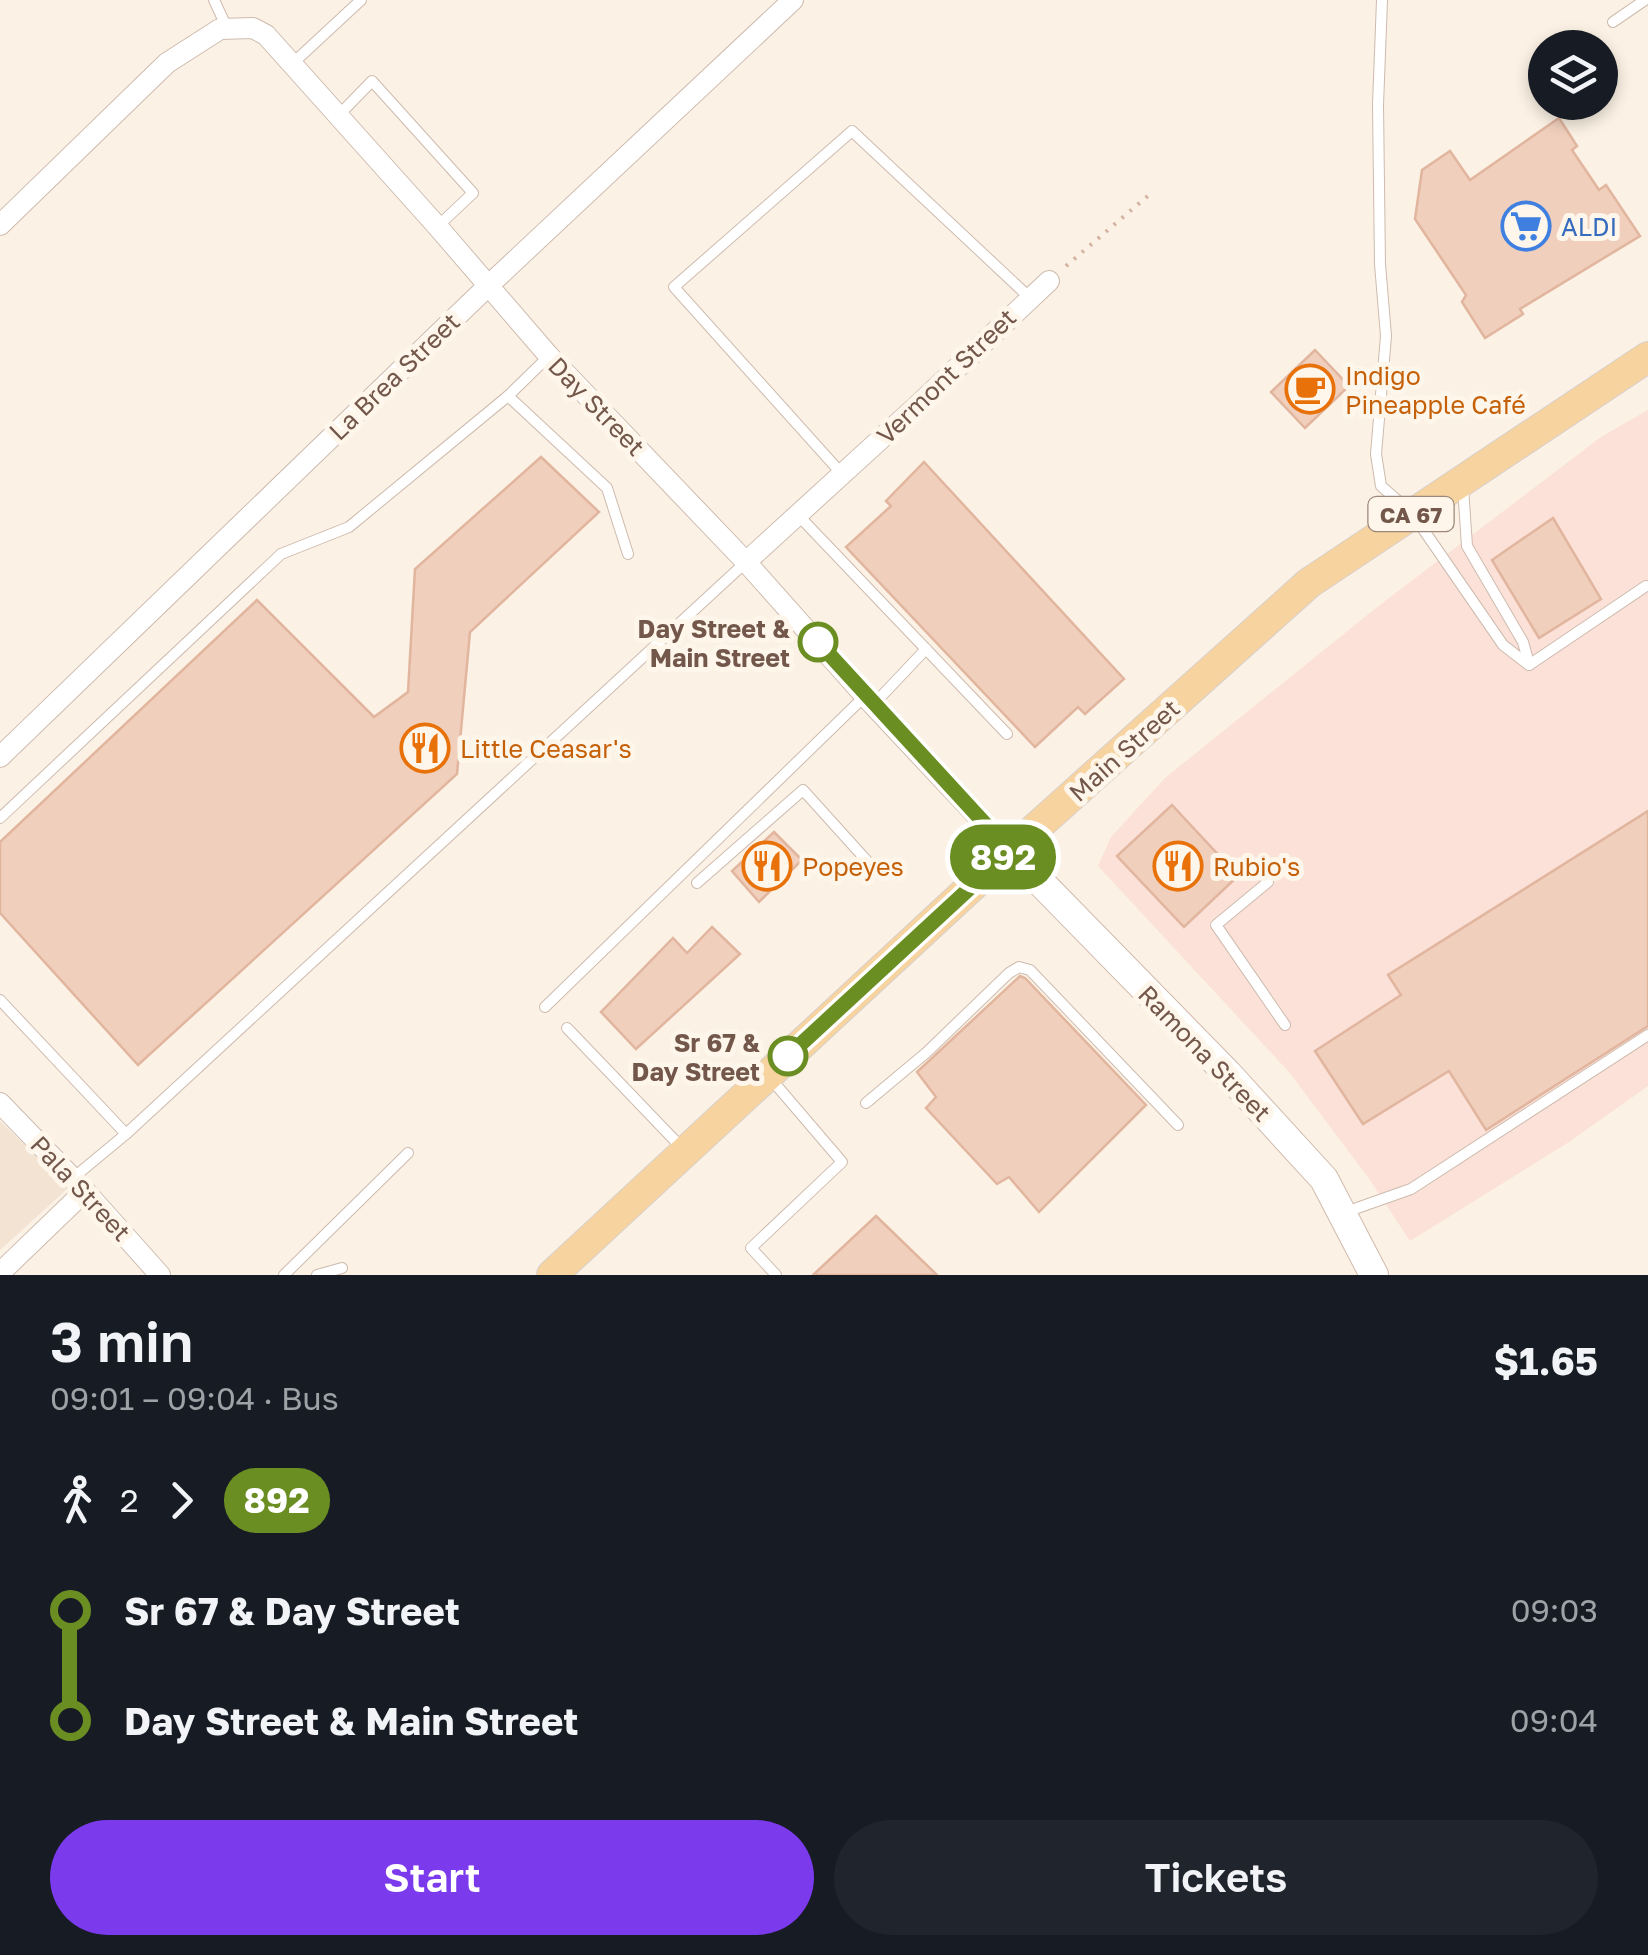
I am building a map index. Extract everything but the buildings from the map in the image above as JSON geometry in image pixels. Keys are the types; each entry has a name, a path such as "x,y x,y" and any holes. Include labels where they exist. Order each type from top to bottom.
{"main road":[{"name":"Main Street","path":"552,1275 1010,851 1309,583 1648,357"},
{"name":"Ramona Street","path":"1010,851 1228,1074 1324,1179 1374,1275"}],"street":[{"name":"La Brea Street","path":"0,757 488,286 793,0"},
{"path":"0,225 167,63 220,29 228,28"},
{"name":"Day Street","path":"228,28 253,28 266,35 549,356 746,562 1010,851"},
{"name":"Vermont Street","path":"746,562 1048,280"},
{"name":"Pala Street","path":"0,1103 160,1275"},
{"path":"0,1273 79,1184"}],"lane":[{"path":"214,0 228,28"},
{"path":"292,64 361,0"},
{"path":"1382,0 1378,105 1380,264 1386,336 1376,454 1381,486 1412,513 1503,645 1529,665"},
{"path":"1613,22 1645,0"},
{"path":"337,116 372,81 473,193 438,226"},
{"path":"842,475 674,287 852,131 1029,298"},
{"path":"0,818 280,554 349,527 508,396 549,356"},
{"path":"508,396 606,488 628,554"},
{"path":"1462,480 1466,546 1523,642 1529,665"},
{"path":"798,515 1007,734"},
{"path":"79,1184 126,1134 687,612 746,562"},
{"path":"1529,665 1646,586"},
{"path":"545,1007 926,649"},
{"path":"697,883 802,790 868,862"},
{"path":"1268,882 1216,926 1285,1025"},
{"path":"866,1103 1019,967 1030,970 1178,1125"},
{"path":"0,1000 126,1134"},
{"path":"567,1028 686,1152"},
{"path":"1342,1213 1411,1189 1648,1036"},
{"path":"768,1075 842,1162 751,1248 776,1275"},
{"path":"284,1275 408,1154"},
{"path":"317,1275 342,1268"}],"path":[{"path":"1048,280 1150,194"}],"shaded area":[{"path":"1648,410 1648,1086 1569,1142 1410,1241 1289,1072 1098,866 1111,837 1165,778 1376,608 1601,437"},
{"path":"0,1121 68,1188 0,1250"}],"bus line":[{"name":"892","path":"788,1056 1010,851 818,642"}],"place":[{"name":"ALDI","path":"1526,226"},
{"name":"Indigo Pineapple Café","path":"1310,389"},
{"name":"Day Street & Main Street","path":"818,642"},
{"name":"Little Ceasar's","path":"425,748"},
{"name":"Popeyes","path":"767,866"},
{"name":"Rubio's","path":"1178,866"},
{"name":"Sr 67 & Day Street","path":"788,1056"}]}
